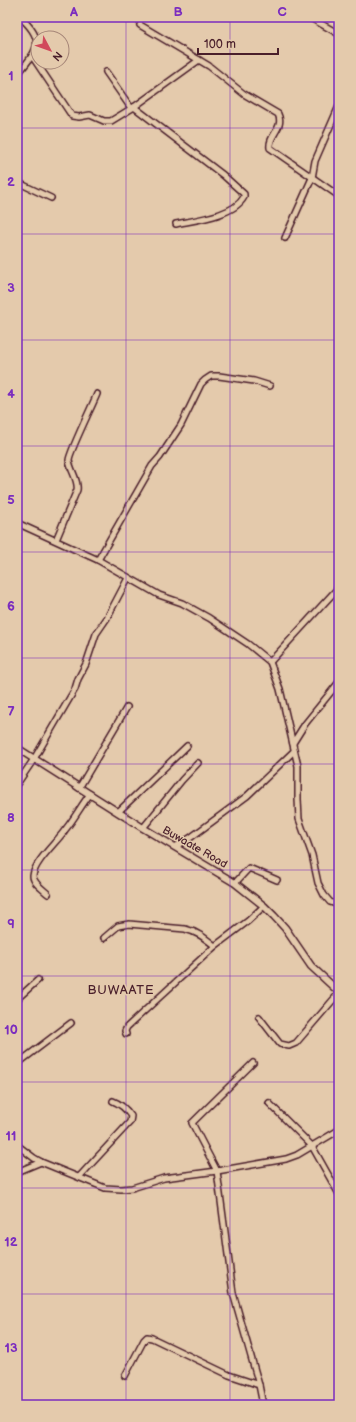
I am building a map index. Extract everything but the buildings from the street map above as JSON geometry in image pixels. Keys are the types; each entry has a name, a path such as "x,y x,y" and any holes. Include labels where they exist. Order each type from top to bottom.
{"street":[{"path":"20,17 33,30"},
{"path":"309,17 339,34"},
{"path":"140,25 209,66 244,94 278,114 280,118 280,125 270,141 270,148 339,196"},
{"path":"17,75 30,59"},
{"path":"41,70 72,116 79,117 90,115 106,122 111,121 133,108 199,60"},
{"path":"106,72 133,108 218,171 244,194 241,203 215,216 176,224"},
{"path":"285,238 312,178 315,161 339,106"},
{"path":"17,182 51,198"},
{"path":"98,560 152,466 160,457 181,424 201,384 211,376 219,376 254,381 270,386"},
{"path":"56,540 78,486 72,472 69,456 97,394"},
{"path":"17,522 98,560 159,595 182,603 210,618 248,644 270,662 280,689 298,766 299,819 316,866 318,883 324,896 330,902 339,905"},
{"path":"17,784 34,759 75,689 86,664 96,634 107,618 128,578"},
{"path":"270,662 339,586"},
{"path":"293,743 305,724 339,682"},
{"path":"79,788 127,707"},
{"path":"118,812 187,746"},
{"name":"Buwaate Road","path":"17,748 143,828 235,883 264,906 285,928 311,966 339,992"},
{"path":"175,847 190,838 247,796 294,751"},
{"path":"143,828 182,780 198,764"},
{"path":"48,894 34,880 33,876 35,869 44,854 64,831 90,794"},
{"path":"235,883 249,868 276,880"},
{"path":"126,1034 125,1030 127,1027 215,946 248,921 264,906"},
{"path":"104,938 118,926 129,924 186,929 199,934 215,946"},
{"path":"17,999 38,980"},
{"path":"259,1017 280,1044 289,1046 296,1043 339,992"},
{"path":"17,1064 71,1023"},
{"path":"252,1063 192,1124 217,1171 233,1293 259,1384 263,1405"},
{"path":"79,1177 130,1122 130,1116 126,1109 119,1103 113,1102"},
{"path":"269,1103 312,1146 339,1194"},
{"path":"17,1145 41,1162 105,1188 121,1189 132,1188 164,1178 217,1171 286,1159 297,1155 339,1130"},
{"path":"17,1172 41,1162"},
{"path":"126,1376 144,1340 147,1338 152,1338 229,1375 259,1384"}],"district":[{"name":"BUWAATE","path":"121,990"}]}
